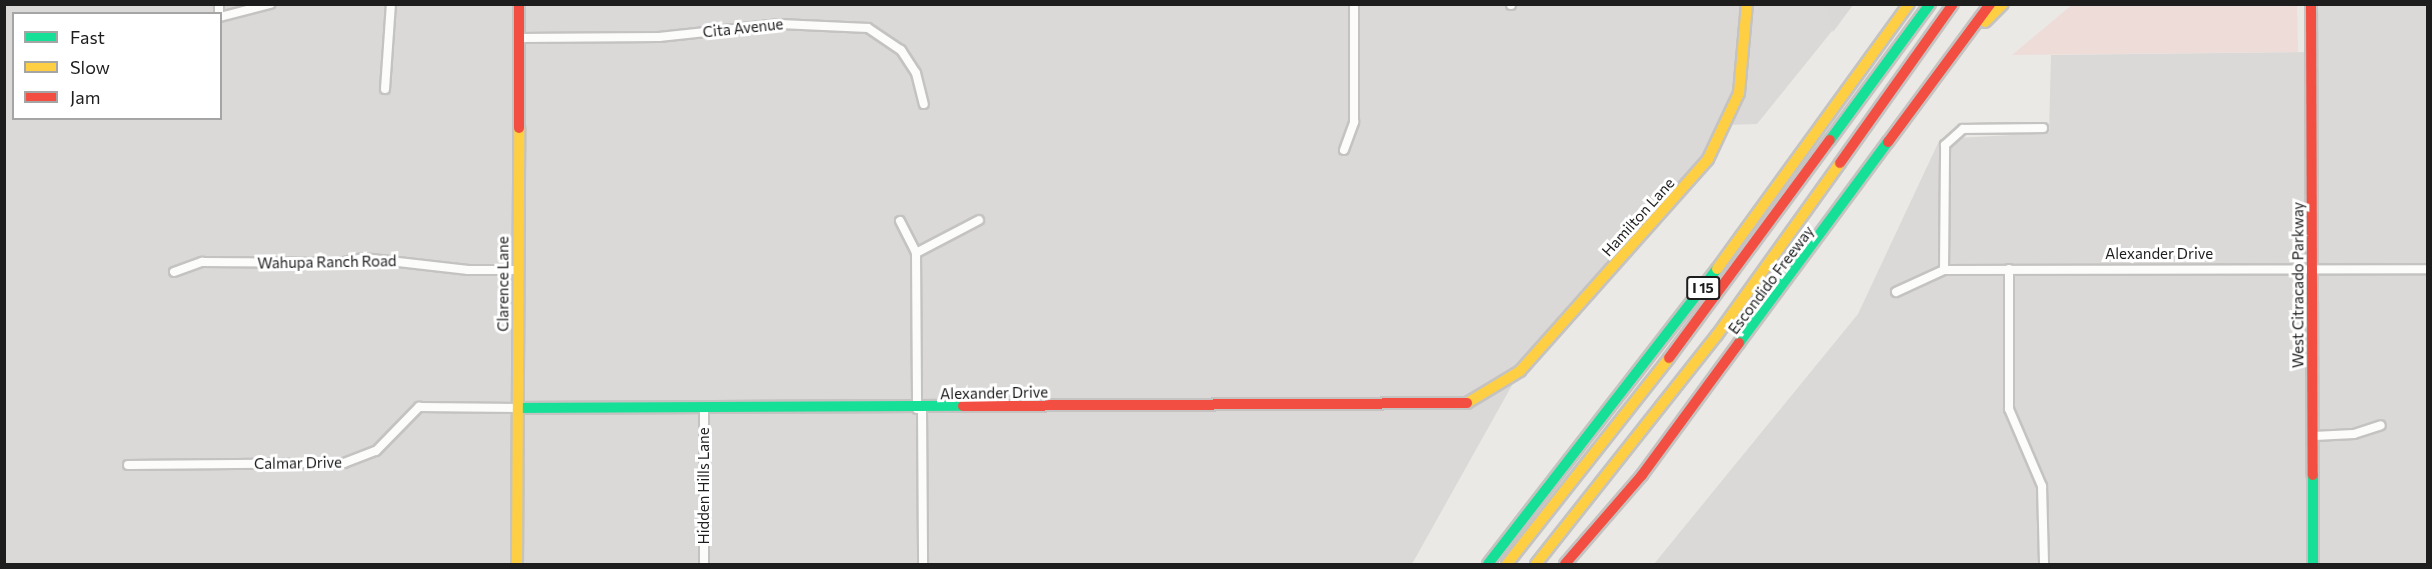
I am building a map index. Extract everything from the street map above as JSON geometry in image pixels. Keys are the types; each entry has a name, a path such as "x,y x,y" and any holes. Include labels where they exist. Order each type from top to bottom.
{"main road":[{"name":"Clarence Lane","path":"517,564 519,4"},
{"name":"Hamilton Lane","path":"1471,403 1520,371 1708,159 1738,93 1747,4"},
{"name":"I 15","path":"1488,564 1698,295 1909,4"},
{"path":"1507,564 1609,441 1930,4"},
{"path":"1536,564 1717,335 1953,4"},
{"name":"Escondido Freeway","path":"1565,564 1642,476 1990,4"},
{"path":"1967,38 2003,4"},
{"name":"West Citracado Parkway","path":"2311,4 2313,564"},
{"name":"Alexander Drive","path":"518,408 920,409 1471,403"}],"street":[{"path":"222,15 270,4"},
{"path":"385,89 391,4"},
{"path":"1344,150 1354,122 1354,4"},
{"name":"Cita Avenue","path":"519,38 659,37 780,24 868,28 901,50 916,73 924,104"},
{"path":"1944,270 1945,145 1963,129 2043,128"},
{"path":"916,253 979,220"},
{"path":"900,221 916,253 924,564"},
{"name":"Wahupa Ranch Road","path":"174,272 202,262 340,263 363,258 468,270 517,270"},
{"path":"2009,269 2009,409 2042,486 2044,564"},
{"name":"Alexander Drive","path":"1896,292 1944,270 2427,269"},
{"name":"Calmar Drive","path":"128,465 344,463 376,451 419,407 518,408"},
{"name":"Hidden Hills Lane","path":"704,408 704,564"},
{"path":"2314,436 2354,434 2381,425"}],"shaded area":[{"path":"2073,4 2297,5 2298,52 2012,55"},
{"path":"4,5 1853,5 1757,124 1727,125 1708,159 1520,371 1412,564 5,564"},
{"path":"1826,5 1853,5 1833,32"},
{"path":"2311,5 2427,5 2427,564 1654,564 1858,314 1940,139 2049,133 2051,55 2312,52"}],"traffic: fast":[{"path":"1830,140 1930,4"},
{"path":"1739,343 1888,142"},
{"path":"1488,564 1717,269"},
{"path":"518,408 963,406"},
{"path":"2313,475 2313,564"}],"traffic: slow":[{"path":"1467,403 1520,371 1708,159 1739,93 1747,4"},
{"path":"1717,269 1909,4"},
{"path":"1985,22 2003,4"},
{"path":"517,564 519,128"},
{"path":"1536,564 1717,335 1840,163"},
{"path":"1507,564 1669,358"}],"traffic: jam":[{"path":"519,4 519,128"},
{"path":"1840,163 1953,4"},
{"path":"1888,142 1990,4"},
{"path":"2311,4 2313,475"},
{"path":"1669,358 1830,140"},
{"path":"1565,564 1642,475 1739,343"},
{"path":"963,406 1467,403"}]}
